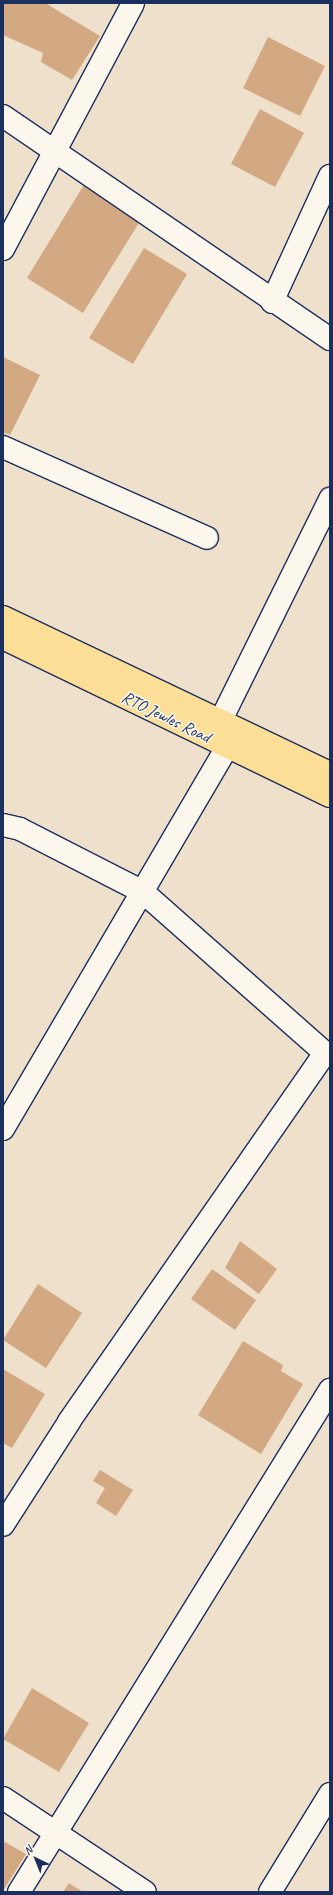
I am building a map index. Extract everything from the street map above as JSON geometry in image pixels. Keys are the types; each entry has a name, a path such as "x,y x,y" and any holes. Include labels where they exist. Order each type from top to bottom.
{"highway":[{"name":"RTO Jewles Road","path":"3,616 224,734 330,796"},
{"name":"RTO Jewles Road","path":"3,638 224,734 330,773"}],"street":[{"path":"3,249 133,3"},
{"path":"3,116 272,302 330,339"},
{"path":"272,302 330,176"},
{"path":"3,447 207,538"},
{"path":"3,1129 143,892 224,734 330,499"},
{"path":"3,826 20,829 143,892 328,1056 69,1422 3,1525"},
{"path":"19,1892 330,1390"},
{"path":"270,1892 330,1794"},
{"path":"3,1798 145,1892"}],"building":[{"path":"3,3 45,3 100,36 72,80 41,62 43,53 3,35"},
{"path":"268,37 325,66 300,116 243,88"},
{"path":"260,109 304,133 275,187 231,164"},
{"path":"85,183 142,218 83,313 27,278"},
{"path":"144,248 187,274 133,364 89,338"},
{"path":"3,357 40,375 10,435 3,432"},
{"path":"240,1241 277,1269 259,1294 225,1268"},
{"path":"212,1269 256,1300 235,1330 191,1299"},
{"path":"38,1284 82,1313 46,1368 3,1340"},
{"path":"243,1341 283,1365 281,1371 303,1384 261,1454 198,1415"},
{"path":"3,1369 45,1394 12,1448 3,1443"},
{"path":"100,1470 133,1490 116,1516 96,1503 105,1488 93,1481"},
{"path":"32,1688 89,1723 59,1772 3,1739"},
{"path":"3,1841 26,1854 3,1891"},
{"path":"69,1883 83,1892 63,1892"}]}
